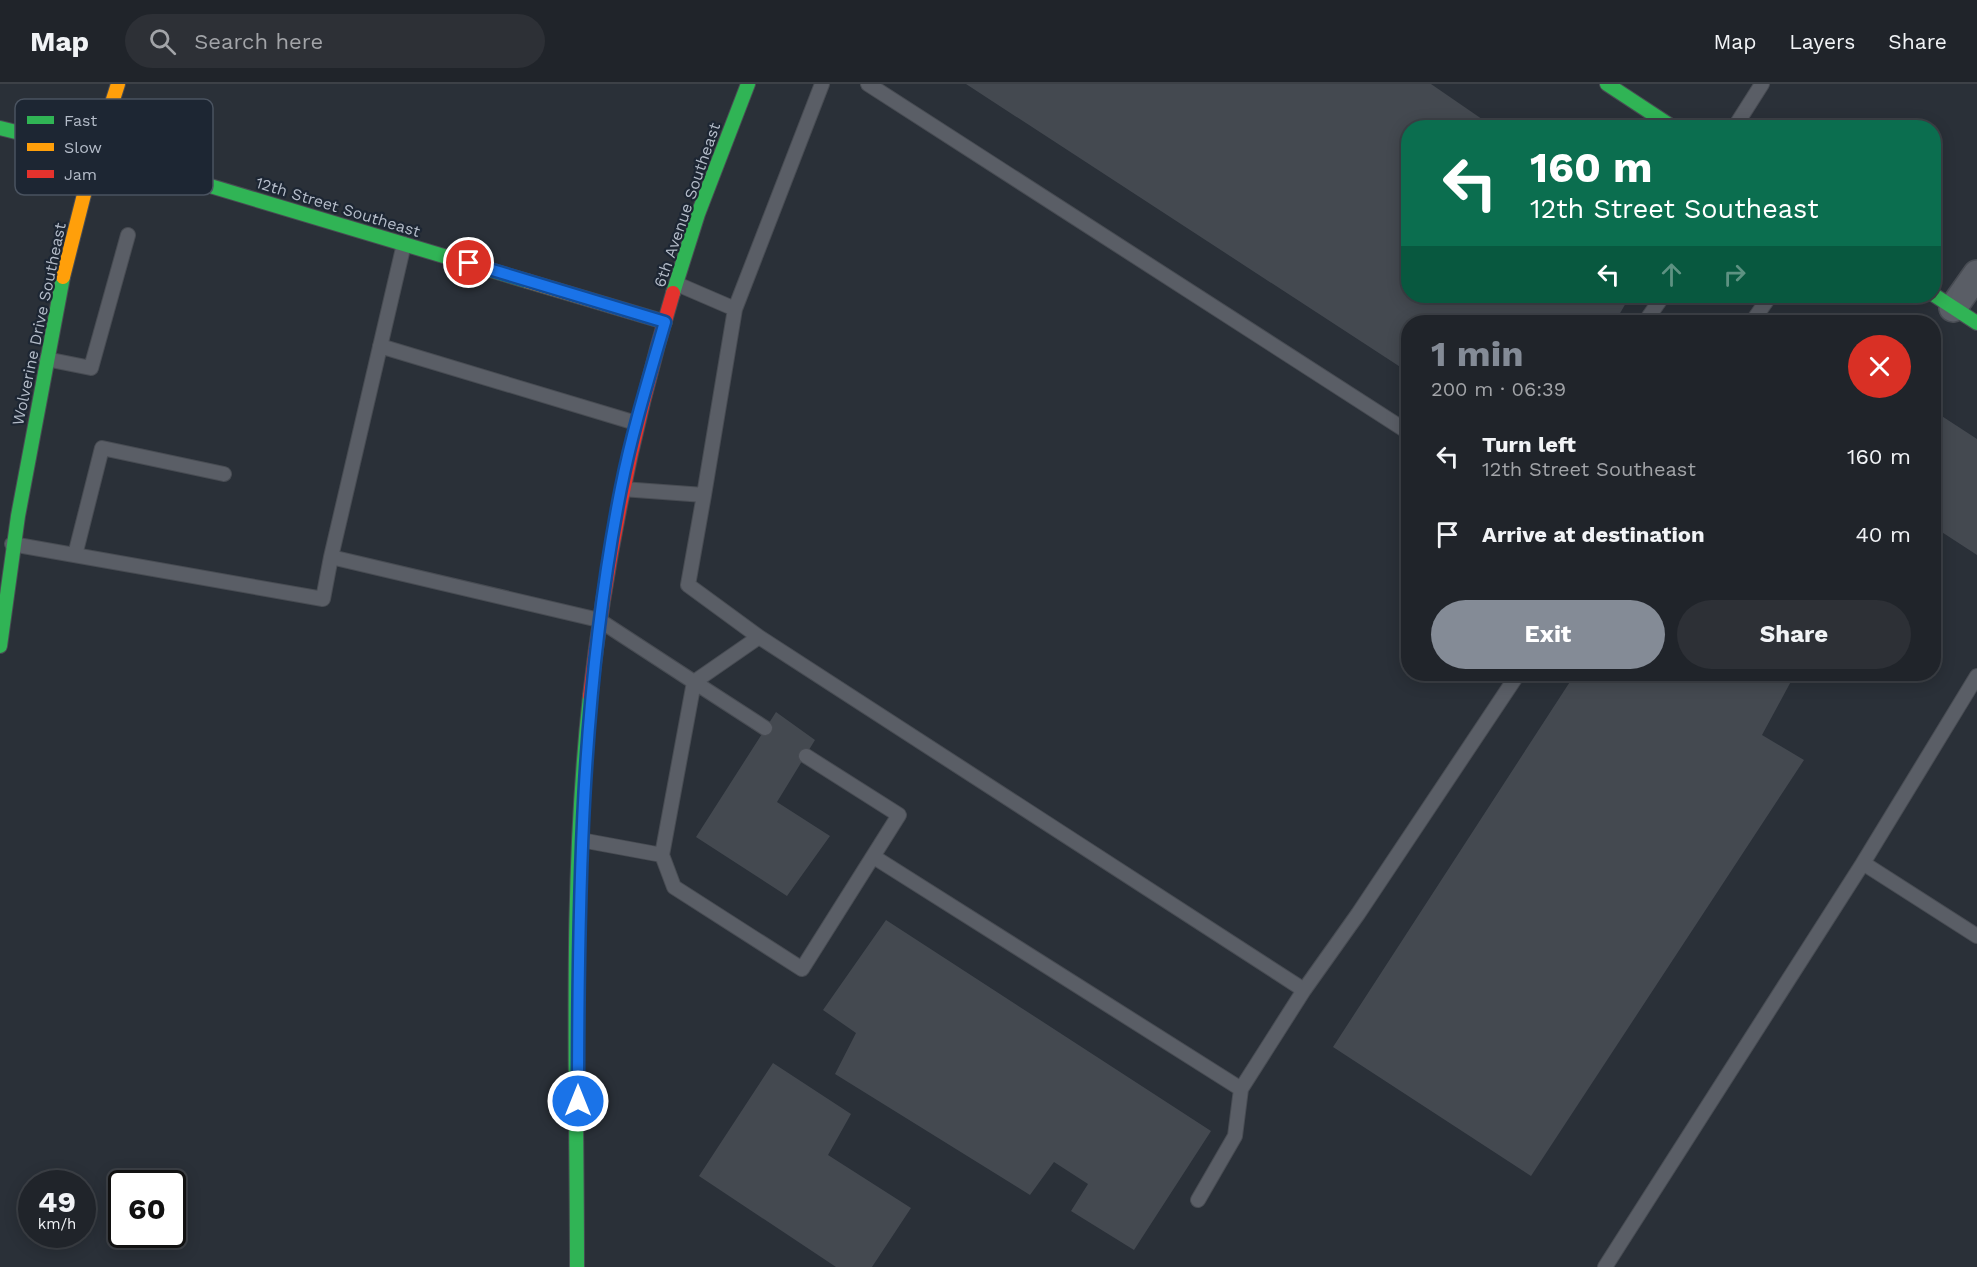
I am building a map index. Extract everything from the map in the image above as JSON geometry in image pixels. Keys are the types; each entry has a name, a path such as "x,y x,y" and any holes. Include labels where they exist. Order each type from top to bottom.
{"street":[{"name":"Wolverine Drive Southeast","path":"113,99 118,84"},
{"name":"6th Avenue Southeast","path":"577,1267 581,840 589,709 599,620 621,489 636,423 706,194 748,84"},
{"path":"1607,84 1662,120"},
{"name":"12th Street Southeast","path":"0,128 15,132"},
{"name":"12th Street Southeast","path":"213,187 665,322"},
{"name":"Wolverine Drive Southeast","path":"0,646 12,544 46,359 68,257 85,195"},
{"path":"1977,274 1943,302 1977,323"}],"lane":[{"path":"822,84 735,309 688,585 759,637 1304,990"},
{"path":"868,84 1401,427"},
{"path":"1739,120 1762,84"},
{"path":"46,359 91,368 128,235"},
{"path":"12,544 323,599 404,244"},
{"path":"677,285 735,309"},
{"path":"380,346 636,423"},
{"path":"75,555 102,448 224,474"},
{"path":"621,489 704,495"},
{"path":"331,557 599,620 765,729"},
{"path":"759,637 694,682 662,855 674,887 802,969 899,815 806,756"},
{"path":"1605,1267 1863,863 1977,676"},
{"path":"1198,1200 1235,1136 1241,1089 1304,990 1358,914 1513,681"},
{"path":"581,840 662,855"},
{"path":"874,857 1241,1089"},
{"path":"1863,863 1977,936"}],"building":[{"path":"966,84 1431,84 1483,120 1401,120 1401,303 1626,303 1619,315 1401,315 1401,367"},
{"path":"1941,416 1977,439 1977,555 1941,532"},
{"path":"1570,681 1791,681 1762,735 1804,760 1531,1176 1333,1047"},
{"path":"776,712 815,740 777,802 830,836 787,896 696,837"},
{"path":"886,920 1211,1131 1134,1250 1071,1211 1088,1184 1054,1162 1030,1195 835,1074 856,1033 823,1010"},
{"path":"773,1063 851,1114 828,1155 911,1208 872,1267 836,1267 699,1176"}],"traffic: fast":[{"path":"673,293 698,214 748,84"},
{"path":"1607,84 1662,120"},
{"path":"0,128 15,132"},
{"path":"213,187 527,281"},
{"path":"0,646 18,516 63,277"},
{"path":"1941,300 1977,323"},
{"path":"577,1267 577,910 583,767 590,696"}],"traffic: slow":[{"path":"113,99 118,84"},
{"path":"63,277 84,195"},
{"path":"527,281 665,322"}],"traffic: jam":[{"path":"590,696 604,594 622,493 645,393 673,293"}],"route":[{"path":"469,263 665,322 636,423 621,489 596,643 582,798 579,887 578,1101"}]}
